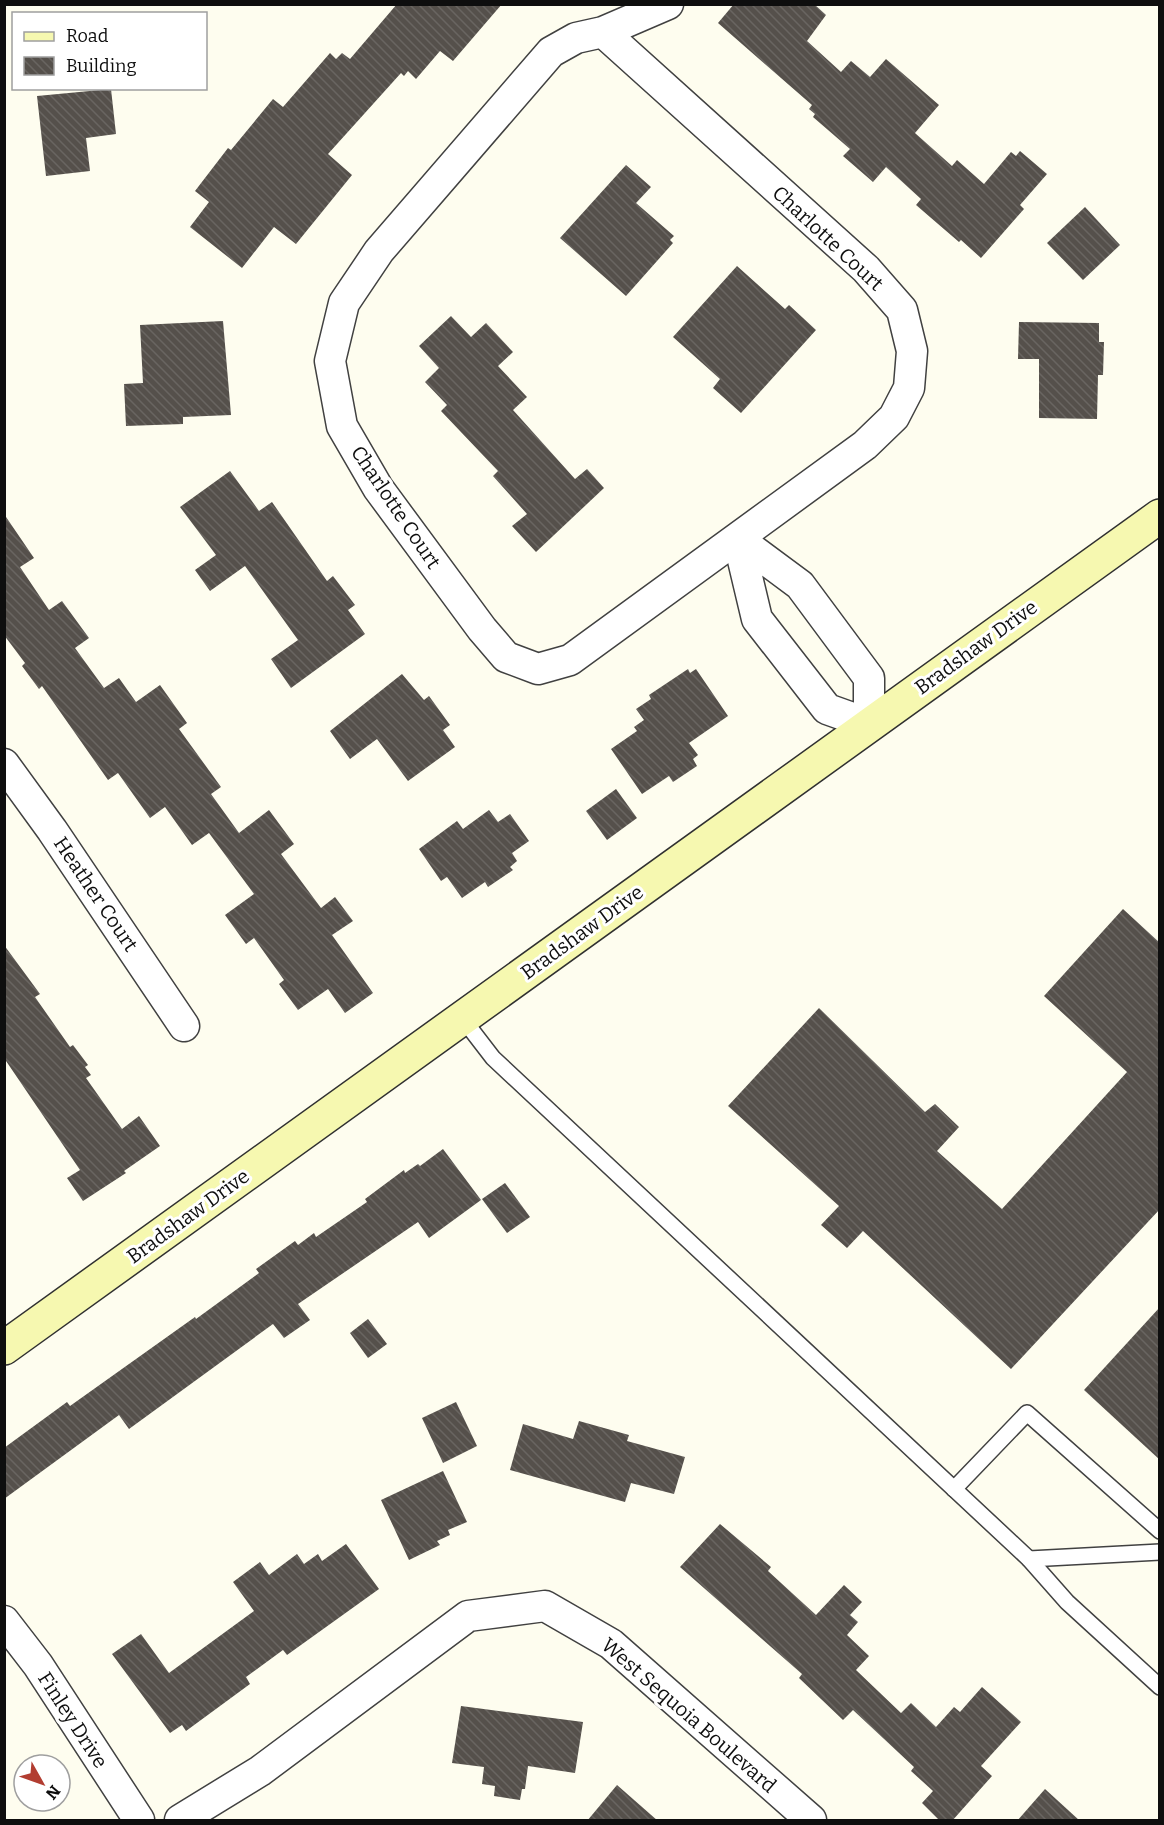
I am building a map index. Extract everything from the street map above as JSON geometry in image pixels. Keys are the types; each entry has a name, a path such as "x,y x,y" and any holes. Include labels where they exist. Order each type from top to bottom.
{"street":[{"path":"603,32 615,4"},
{"name":"Charlotte Court","path":"603,32 866,269 902,310 912,351 910,379 909,388 894,417 865,445 570,660 538,669 506,657 482,629 378,488 342,426 330,361 344,303 379,251 551,52 576,38 603,32 668,4"},
{"name":"Bradshaw Drive","path":"4,1348 1160,516"},
{"path":"738,539 800,585 869,678 869,724 827,709 757,619 738,539"},
{"name":"Heather Court","path":"4,764 52,830 184,1026"},
{"name":"West Sequoia Boulevard","path":"180,1821 260,1771 345,1710 468,1616 545,1606 611,1644 811,1821"},
{"name":"Finley Drive","path":"4,1621 38,1665 139,1821"}],"lane":[{"path":"463,1019 493,1059 1029,1559 1067,1602 1160,1687"},
{"path":"954,1489 1027,1413 1160,1532"},
{"path":"1029,1559 1160,1552"}],"building":[{"path":"397,4 502,4 453,61 440,51 416,79 408,71 404,76 401,73 328,154 352,175 296,244 274,227 242,268 190,227 209,202 195,191 228,148 231,150 273,99 283,107 330,53 336,59 342,53 350,59"},
{"path":"734,4 814,4 826,15 807,41 841,72 851,61 870,77 886,59 939,105 915,133 952,166 957,160 984,184 1011,152 1016,156 1020,151 1047,174 1020,205 1024,209 981,258 916,205 921,199 886,167 873,182 843,156 850,149 813,117 815,114 809,109 812,105 718,23"},
{"path":"111,90 116,134 86,138 90,171 46,176 37,96"},
{"path":"626,165 651,187 636,203 674,236 670,240 673,243 626,296 560,238"},
{"path":"1085,207 1120,245 1083,280 1047,243"},
{"path":"737,266 785,309 789,305 816,330 741,413 713,388 720,379 673,337"},
{"path":"451,316 471,337 486,323 513,352 498,366 527,397 513,410 575,479 587,469 604,488 536,552 512,526 527,514 493,476 498,471 441,411 447,405 425,382 439,368 419,346"},
{"path":"223,321 231,415 183,417 183,424 126,426 124,384 143,383 140,325"},
{"path":"1019,322 1099,323 1099,342 1104,342 1103,375 1098,375 1097,419 1039,418 1039,359 1018,359"},
{"path":"230,471 259,511 272,502 327,581 333,576 355,605 348,610 365,634 291,688 271,659 298,640 245,566 210,591 195,570 216,555 180,507"},
{"path":"4,514 34,558 20,567 49,610 62,601 89,638 75,648 104,688 119,678 136,702 160,685 187,723 179,729 221,787 211,794 239,833 269,810 294,844 281,854 321,908 335,897 353,921 332,935 373,993 345,1013 328,989 298,1010 279,984 284,980 254,938 246,944 225,915 254,894 209,833 192,845 165,807 150,818 118,773 108,780 42,686 39,689 22,666 25,663 4,635"},
{"path":"688,669 690,673 696,669 728,716 689,743 698,755 693,759 697,766 673,782 669,776 642,794 611,749 637,731 634,727 644,720 636,709 651,699 649,695"},
{"path":"402,674 424,700 429,696 450,725 443,730 455,747 408,781 377,739 350,759 330,731"},
{"path":"616,789 637,818 607,840 586,811"},
{"path":"489,810 498,822 510,814 529,841 512,853 517,861 510,867 513,870 488,887 485,882 462,898 447,877 441,881 419,849 457,821 463,829"},
{"path":"1123,909 1160,943 1160,1209 1011,1369 863,1231 847,1248 821,1225 839,1206 728,1106 819,1008 925,1112 935,1104 959,1127 937,1151 1002,1209 1127,1072 1044,996"},
{"path":"4,945 40,994 35,997 70,1047 73,1045 88,1065 85,1067 91,1075 86,1078 122,1129 139,1116 160,1146 124,1171 126,1173 83,1201 67,1178 80,1170 4,1058"},
{"path":"443,1149 481,1200 429,1238 418,1222 298,1304 310,1320 284,1338 273,1324 129,1429 119,1415 4,1499 4,1448 67,1402 70,1406 195,1317 196,1319 259,1273 256,1269 295,1241 298,1245 314,1233 316,1237 367,1202 365,1199 404,1170 405,1173 418,1164 420,1166"},
{"path":"505,1183 530,1217 507,1233 482,1199"},
{"path":"1160,1307 1160,1460 1084,1390"},
{"path":"368,1319 387,1344 368,1358 350,1333"},
{"path":"456,1402 477,1446 443,1463 422,1418"},
{"path":"579,1421 629,1435 627,1441 685,1457 674,1494 631,1483 625,1502 510,1470 523,1424 573,1439"},
{"path":"443,1471 467,1522 448,1530 450,1535 437,1541 440,1545 409,1560 381,1500"},
{"path":"720,1524 771,1567 768,1571 816,1615 844,1585 862,1602 850,1615 858,1622 847,1635 869,1656 856,1670 901,1713 911,1703 936,1727 954,1707 960,1712 982,1687 1021,1722 981,1766 992,1776 952,1821 940,1821 922,1803 933,1791 911,1771 914,1767 853,1710 843,1720 799,1678 802,1674 680,1567"},
{"path":"346,1544 379,1589 287,1655 283,1650 246,1677 250,1684 186,1731 182,1725 170,1733 112,1654 141,1634 169,1673 254,1611 233,1582 260,1562 269,1575 297,1554 304,1564 318,1554 322,1561"},
{"path":"461,1706 583,1722 575,1773 528,1766 525,1789 522,1789 520,1800 494,1796 495,1786 482,1784 484,1767 452,1763"},
{"path":"617,1785 658,1821 587,1821"},
{"path":"1045,1789 1080,1821 1017,1821"}]}
